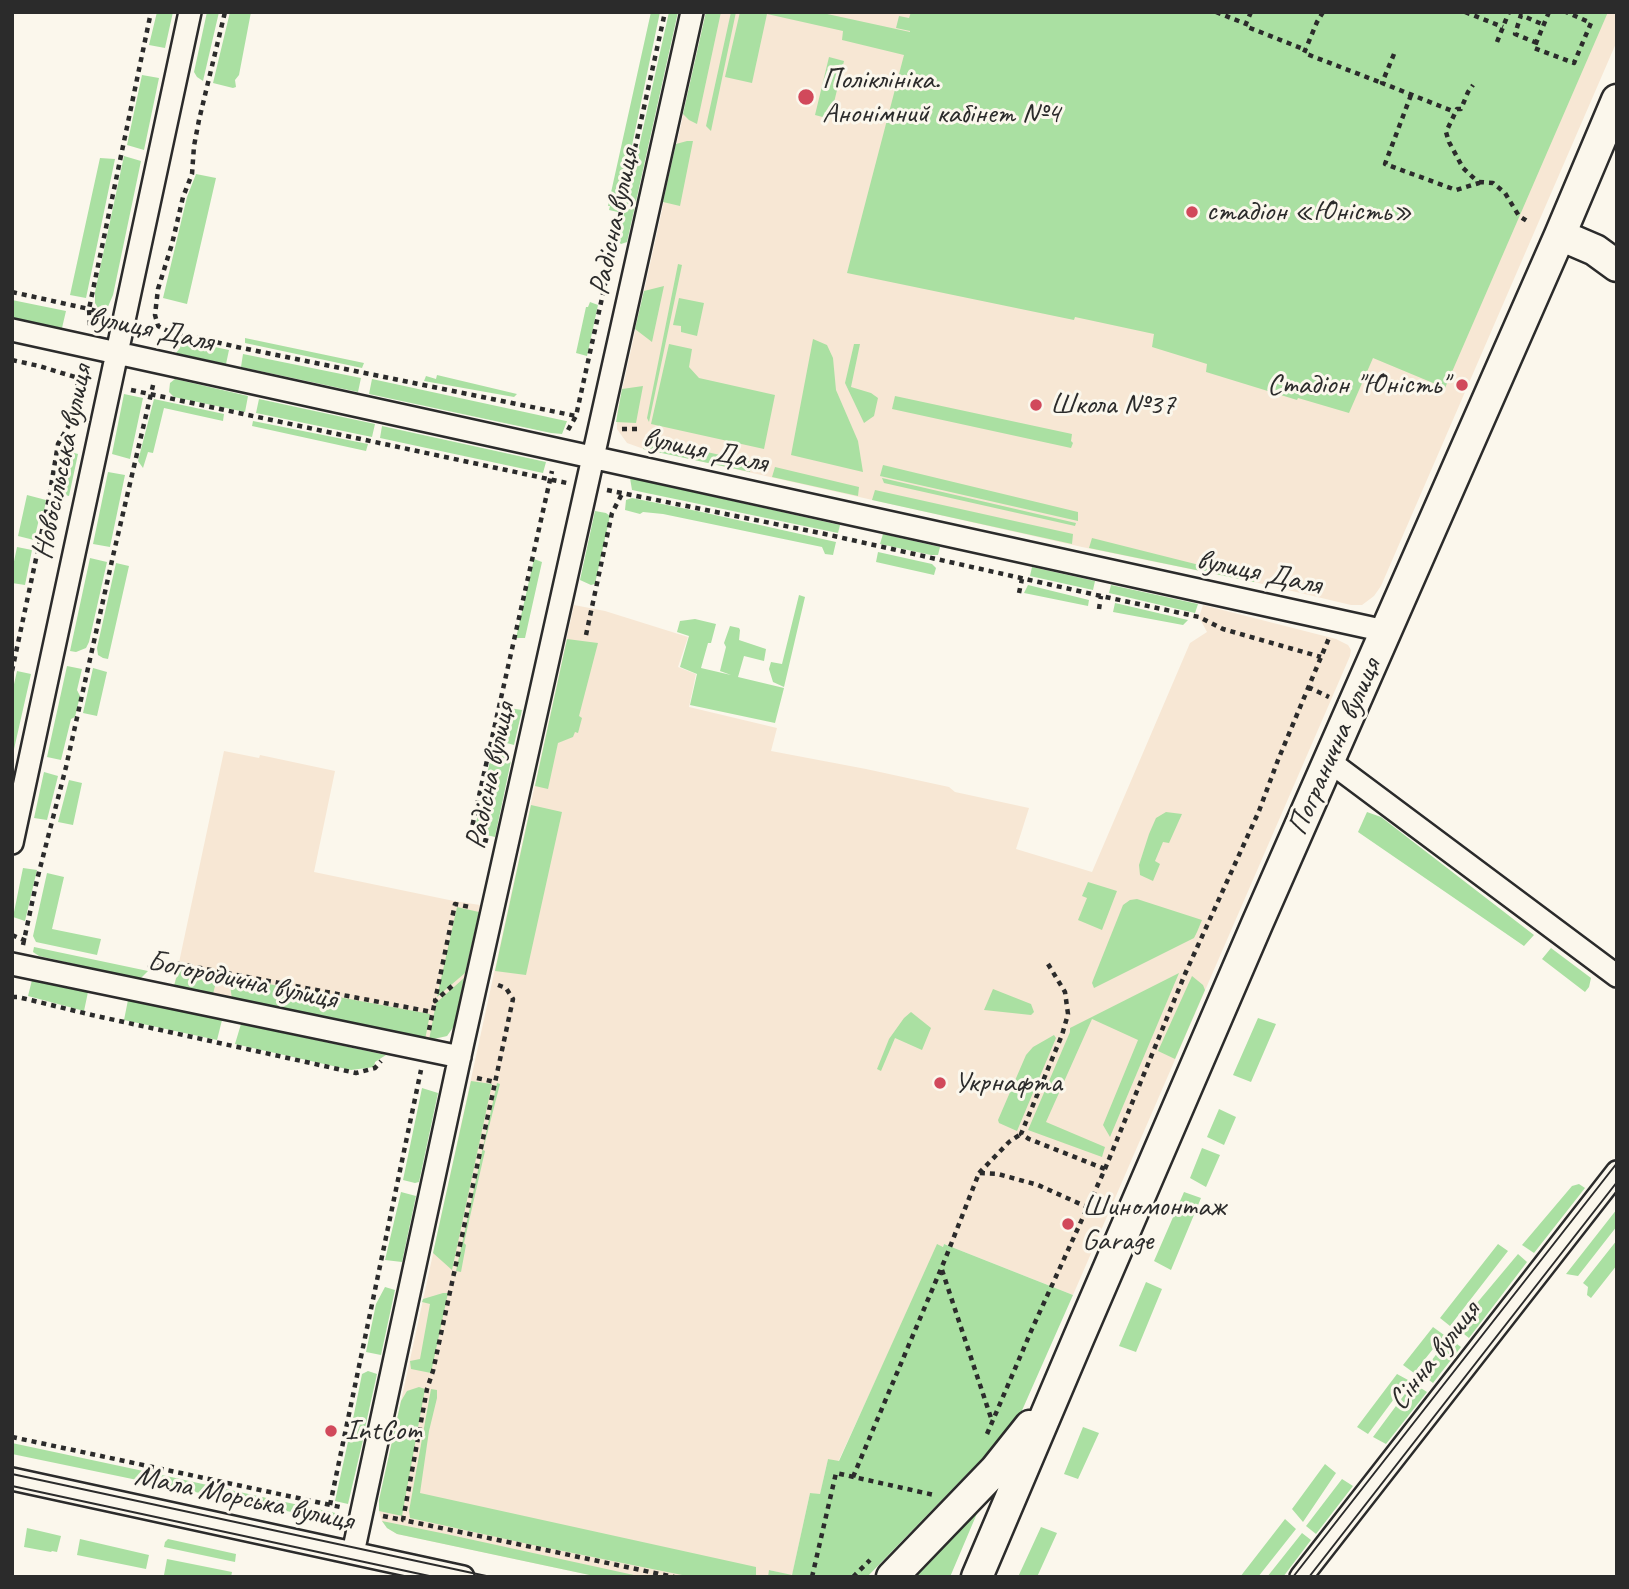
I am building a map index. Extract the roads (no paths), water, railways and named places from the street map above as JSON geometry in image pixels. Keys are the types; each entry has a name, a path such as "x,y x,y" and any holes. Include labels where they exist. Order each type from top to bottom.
{"main road":[{"name":"Погранична вулиця","path":"977,1577 1257,924 1617,100"},
{"path":"1560,235 1595,250 1617,266"},
{"name":"Погранична вулиця","path":"882,1568 995,1470 1054,1395"}],"street":[{"name":"Новосільська вулиця","path":"12,843 191,12"},
{"name":"Радісна вулиця","path":"353,1553 585,487 692,12"},
{"name":"вулиця Даля","path":"12,330 1385,631"},
{"path":"1329,761 1617,976"},
{"name":"Богородична вулиця","path":"15,964 460,1057"},
{"name":"Сінна вулиця","path":"1301,1577 1617,1172"},
{"name":"Мала Морська вулиця","path":"12,1479 463,1577"}],"tram line":[{"path":"1293,1577 1617,1163"},
{"path":"1309,1577 1617,1182"},
{"path":"12,1474 491,1577"},
{"path":"12,1486 434,1577"}],"place":[{"name":"Поліклініка. Анонімний кабінет №4","path":"806,97"},
{"name":"стадіон «Юність»","path":"1192,212"},
{"name":"Стадіон \"Юність\"","path":"1462,385"},
{"name":"Школа №37","path":"1036,405"},
{"name":"Укрнафта","path":"940,1083"},
{"name":"Шиномонтаж Garage","path":"1068,1224"},
{"name":"IntCom","path":"331,1431"}]}
